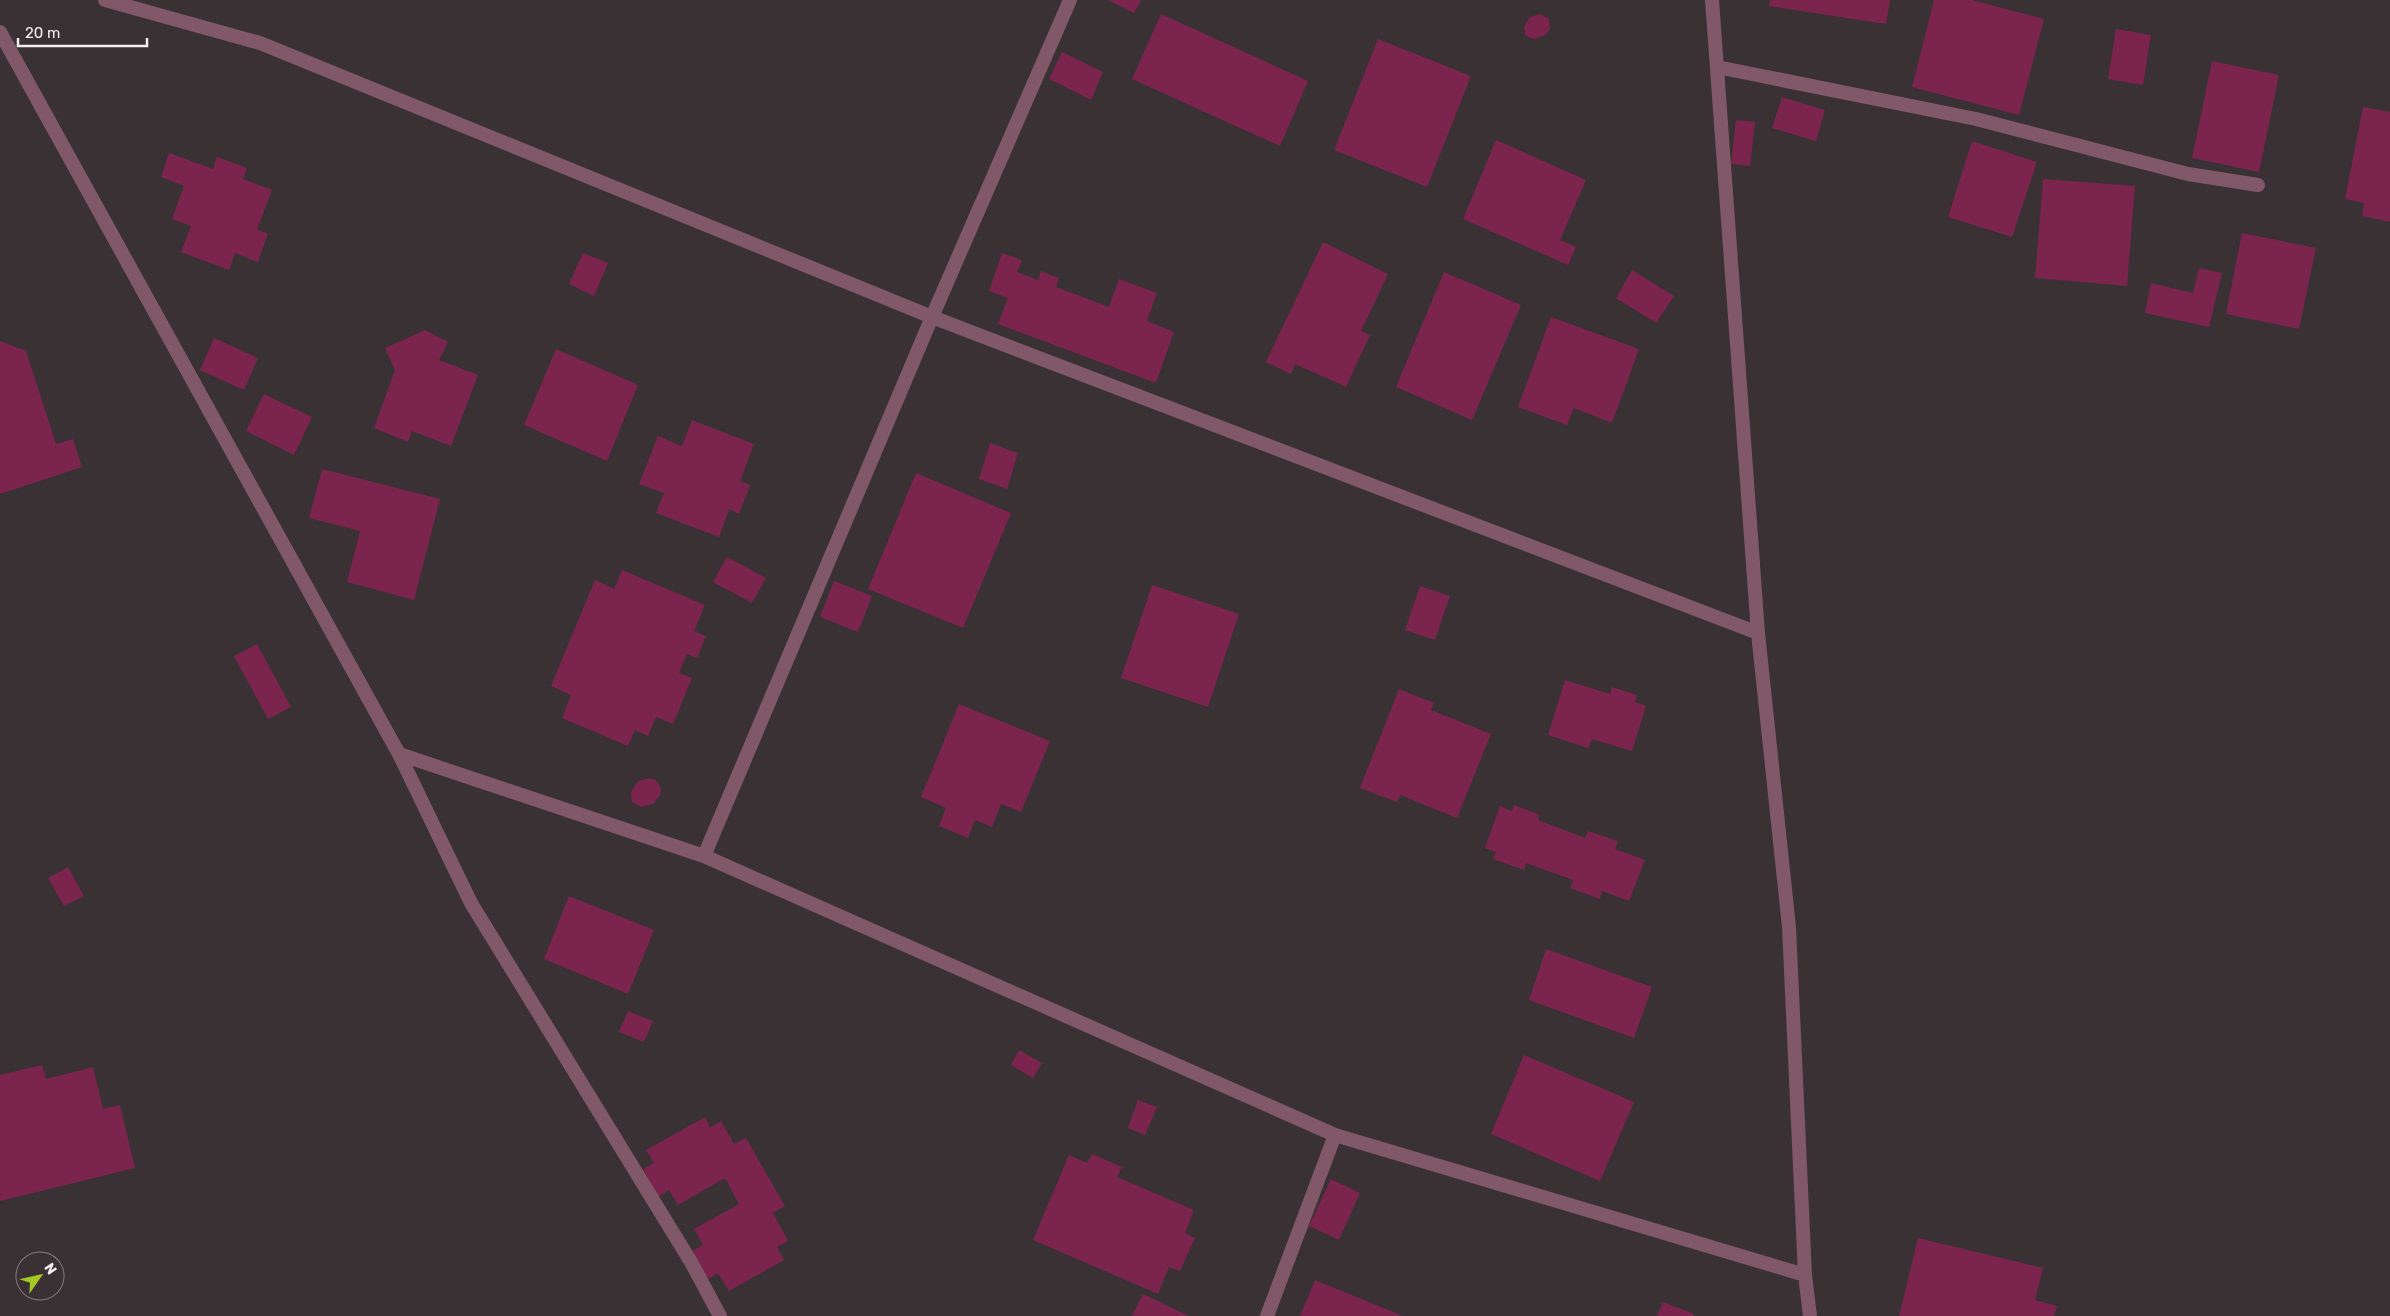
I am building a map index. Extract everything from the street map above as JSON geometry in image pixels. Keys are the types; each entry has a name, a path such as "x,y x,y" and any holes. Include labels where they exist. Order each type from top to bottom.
{"street":[{"path":"105,0 260,43 932,317 1758,633"},
{"path":"704,856 932,317 1070,0"},
{"path":"1711,0 1758,633 1788,927 1805,1275 1810,1316"},
{"path":"0,32 399,754 471,903 691,1262 720,1316"},
{"path":"1717,67 1976,119 2188,174 2258,185"},
{"path":"399,754 704,856 1335,1135 1805,1275"},
{"path":"1267,1316 1335,1135"}],"building":[{"path":"1108,0 1141,0 1134,13"},
{"path":"1770,0 1890,0 1886,24 1769,6"},
{"path":"1934,0 1972,0 2044,19 2019,115 1912,87"},
{"path":"1161,14 1308,81 1280,146 1132,79"},
{"path":"1540,14 1549,19 1550,29 1544,36 1533,39 1525,35 1524,27 1530,17"},
{"path":"2116,29 2151,35 2143,85 2108,79"},
{"path":"1378,39 1471,76 1427,187 1334,150"},
{"path":"1062,52 1103,72 1091,100 1049,79"},
{"path":"2212,61 2279,75 2259,172 2192,158"},
{"path":"1782,97 1825,110 1816,141 1772,128"},
{"path":"2363,107 2390,112 2390,222 2362,216 2364,203 2345,199"},
{"path":"1736,120 1755,122 1750,166 1731,164"},
{"path":"1496,140 1586,180 1560,240 1576,247 1568,265 1463,219"},
{"path":"1972,141 2037,162 2012,237 1948,217"},
{"path":"169,153 213,169 217,157 247,168 243,179 272,190 257,230 268,233 258,262 235,253 229,270 181,252 191,226 172,219 184,186 161,177"},
{"path":"2043,179 2135,186 2127,286 2035,278"},
{"path":"2242,233 2316,248 2299,329 2226,314"},
{"path":"1323,242 1388,274 1361,331 1370,335 1346,387 1295,364 1291,374 1266,362"},
{"path":"583,253 608,263 594,296 569,284"},
{"path":"1002,253 1022,260 1017,272 1038,280 1041,271 1059,278 1056,287 1109,307 1119,279 1157,293 1147,321 1174,332 1156,383 998,324 1008,298 989,291"},
{"path":"2199,268 2222,273 2209,327 2145,313 2151,283 2193,293"},
{"path":"1632,270 1674,296 1656,323 1616,298"},
{"path":"1444,272 1521,305 1472,420 1396,387"},
{"path":"1551,317 1639,349 1612,423 1574,408 1567,425 1518,407"},
{"path":"425,330 448,342 439,360 478,375 451,446 412,431 408,442 374,428 395,370 385,348"},
{"path":"214,338 258,358 244,390 200,370"},
{"path":"0,341 26,351 56,444 73,439 82,467 0,494"},
{"path":"556,349 638,385 607,461 524,425"},
{"path":"264,394 312,417 294,455 246,431"},
{"path":"692,420 754,444 740,481 750,485 739,514 729,509 719,537 656,513 664,493 639,484 658,436 682,446"},
{"path":"990,443 1018,453 1007,489 979,479"},
{"path":"322,469 440,499 414,600 347,582 360,531 309,518"},
{"path":"916,473 1011,513 963,628 868,589"},
{"path":"727,557 766,578 752,603 713,582"},
{"path":"622,570 705,605 694,631 706,636 697,658 687,654 679,673 692,678 673,724 656,717 648,736 635,730 628,746 562,718 571,695 551,686 595,580 614,589"},
{"path":"834,581 872,596 858,632 820,617"},
{"path":"1152,585 1239,614 1208,707 1121,678"},
{"path":"1420,586 1450,596 1435,640 1405,630"},
{"path":"257,644 291,707 268,719 234,656"},
{"path":"1565,680 1610,694 1612,687 1637,695 1635,702 1646,706 1632,751 1592,739 1588,748 1548,735"},
{"path":"1399,689 1434,703 1431,710 1491,734 1457,818 1400,795 1397,802 1360,788"},
{"path":"959,704 1050,741 1021,812 1001,804 992,827 975,820 968,838 939,826 946,808 921,797"},
{"path":"649,778 656,780 661,788 660,795 653,804 641,807 632,802 631,792 638,781"},
{"path":"1514,805 1540,815 1538,820 1585,838 1588,831 1618,841 1615,849 1645,860 1629,901 1602,891 1600,899 1570,888 1573,880 1526,863 1524,870 1493,859 1496,852 1485,848 1500,806 1512,811"},
{"path":"68,867 84,896 64,906 48,878"},
{"path":"569,896 654,930 628,994 544,959"},
{"path":"1546,949 1652,987 1634,1038 1529,1000"},
{"path":"628,1011 653,1021 644,1042 619,1032"},
{"path":"1019,1050 1042,1063 1033,1078 1011,1065"},
{"path":"1524,1055 1634,1102 1600,1181 1491,1134"},
{"path":"42,1065 46,1079 93,1067 103,1109 120,1105 135,1168 0,1201 0,1075"},
{"path":"1138,1100 1157,1107 1145,1135 1128,1128"},
{"path":"705,1117 710,1128 721,1121 734,1144 746,1138 785,1206 773,1213 788,1241 777,1247 784,1260 729,1291 718,1273 708,1279 692,1251 703,1245 694,1229 739,1204 725,1178 678,1205 669,1190 658,1197 643,1169 654,1163 646,1150"},
{"path":"1092,1154 1122,1167 1117,1177 1194,1210 1185,1233 1195,1238 1180,1271 1169,1267 1158,1294 1033,1240 1069,1155 1087,1163"},
{"path":"1331,1179 1360,1193 1339,1240 1309,1226"},
{"path":"1918,1238 2043,1268 2035,1300 2057,1306 2054,1316 1899,1316"},
{"path":"1315,1280 1403,1316 1300,1316"},
{"path":"1143,1294 1189,1316 1132,1316"},
{"path":"1663,1302 1694,1314 1693,1316 1657,1316"}]}
